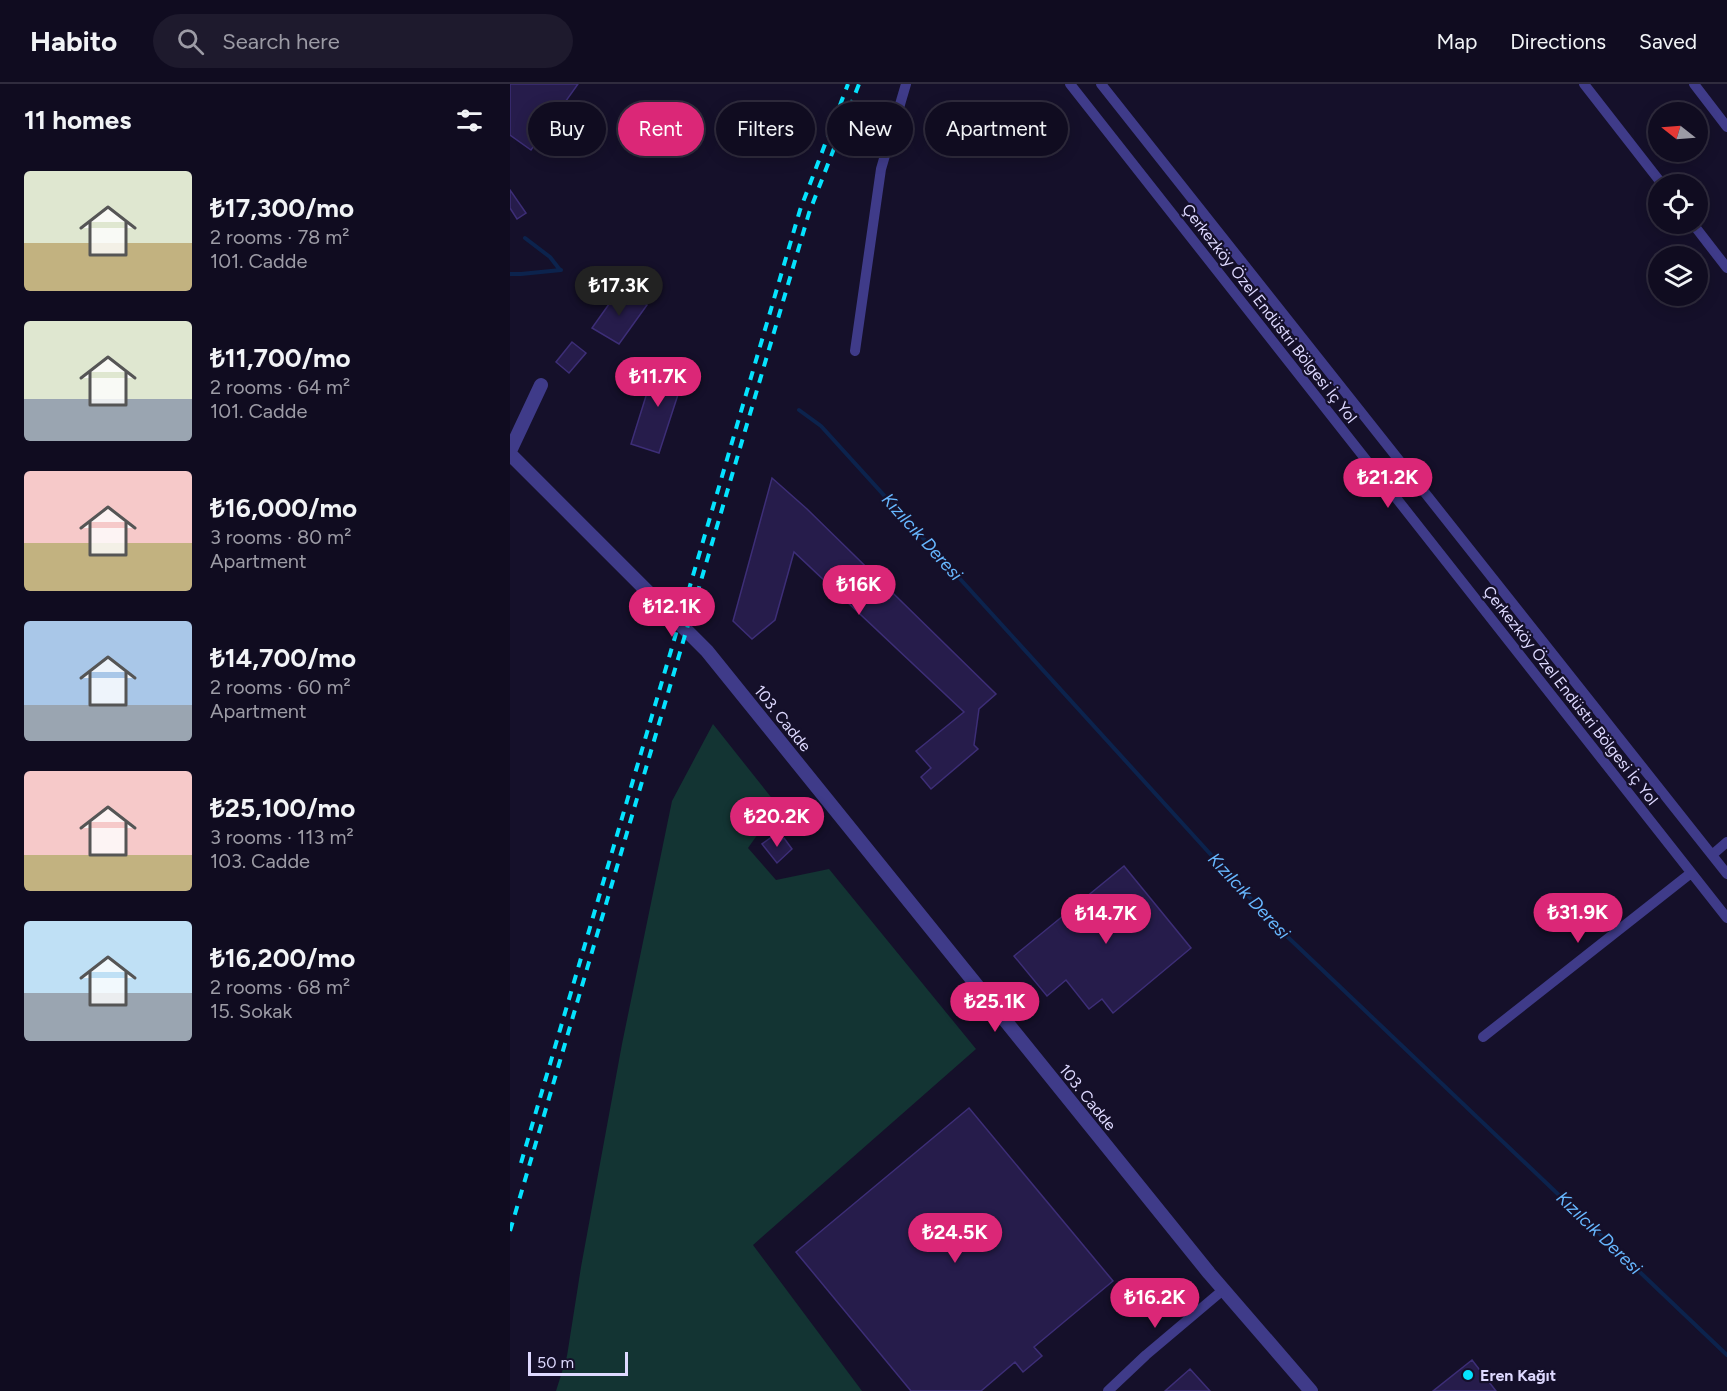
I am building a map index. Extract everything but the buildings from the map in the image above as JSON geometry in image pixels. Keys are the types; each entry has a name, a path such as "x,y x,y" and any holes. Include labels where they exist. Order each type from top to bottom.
{"street":[{"path":"855,351 881,169 906,84"},
{"name":"Çerkezköy Özel Endüstri Bölgesi İç Yol","path":"1070,84 1727,918"},
{"name":"Çerkezköy Özel Endüstri Bölgesi İç Yol","path":"1101,84 1727,874"},
{"path":"1584,84 1654,174"},
{"path":"1694,84 1727,127"},
{"path":"1701,234 1727,268"},
{"path":"510,453 541,385"},
{"name":"103. Cadde","path":"510,453 707,651 1223,1290 1311,1391"},
{"path":"1712,855 1727,842"},
{"path":"1483,1037 1692,873"},
{"path":"1108,1391 1146,1355 1223,1290"}],"green space":[{"path":"713,724 778,806 748,848 776,880 829,869 976,1049 753,1245 862,1391 556,1391 567,1356 622,1044 672,801"}],"waterway":[{"name":"Kızılcık Deresi","path":"525,238 550,257 560,270"},
{"path":"510,274 561,270"},
{"name":"Kızılcık Deresi","path":"799,410 821,426 1273,923 1727,1355"}],"railway":[{"path":"521,1163 800,210 848,84"},
{"path":"510,1231 809,213 859,84"}],"place":[{"name":"Eren Kağıt","path":"1468,1375"}]}
